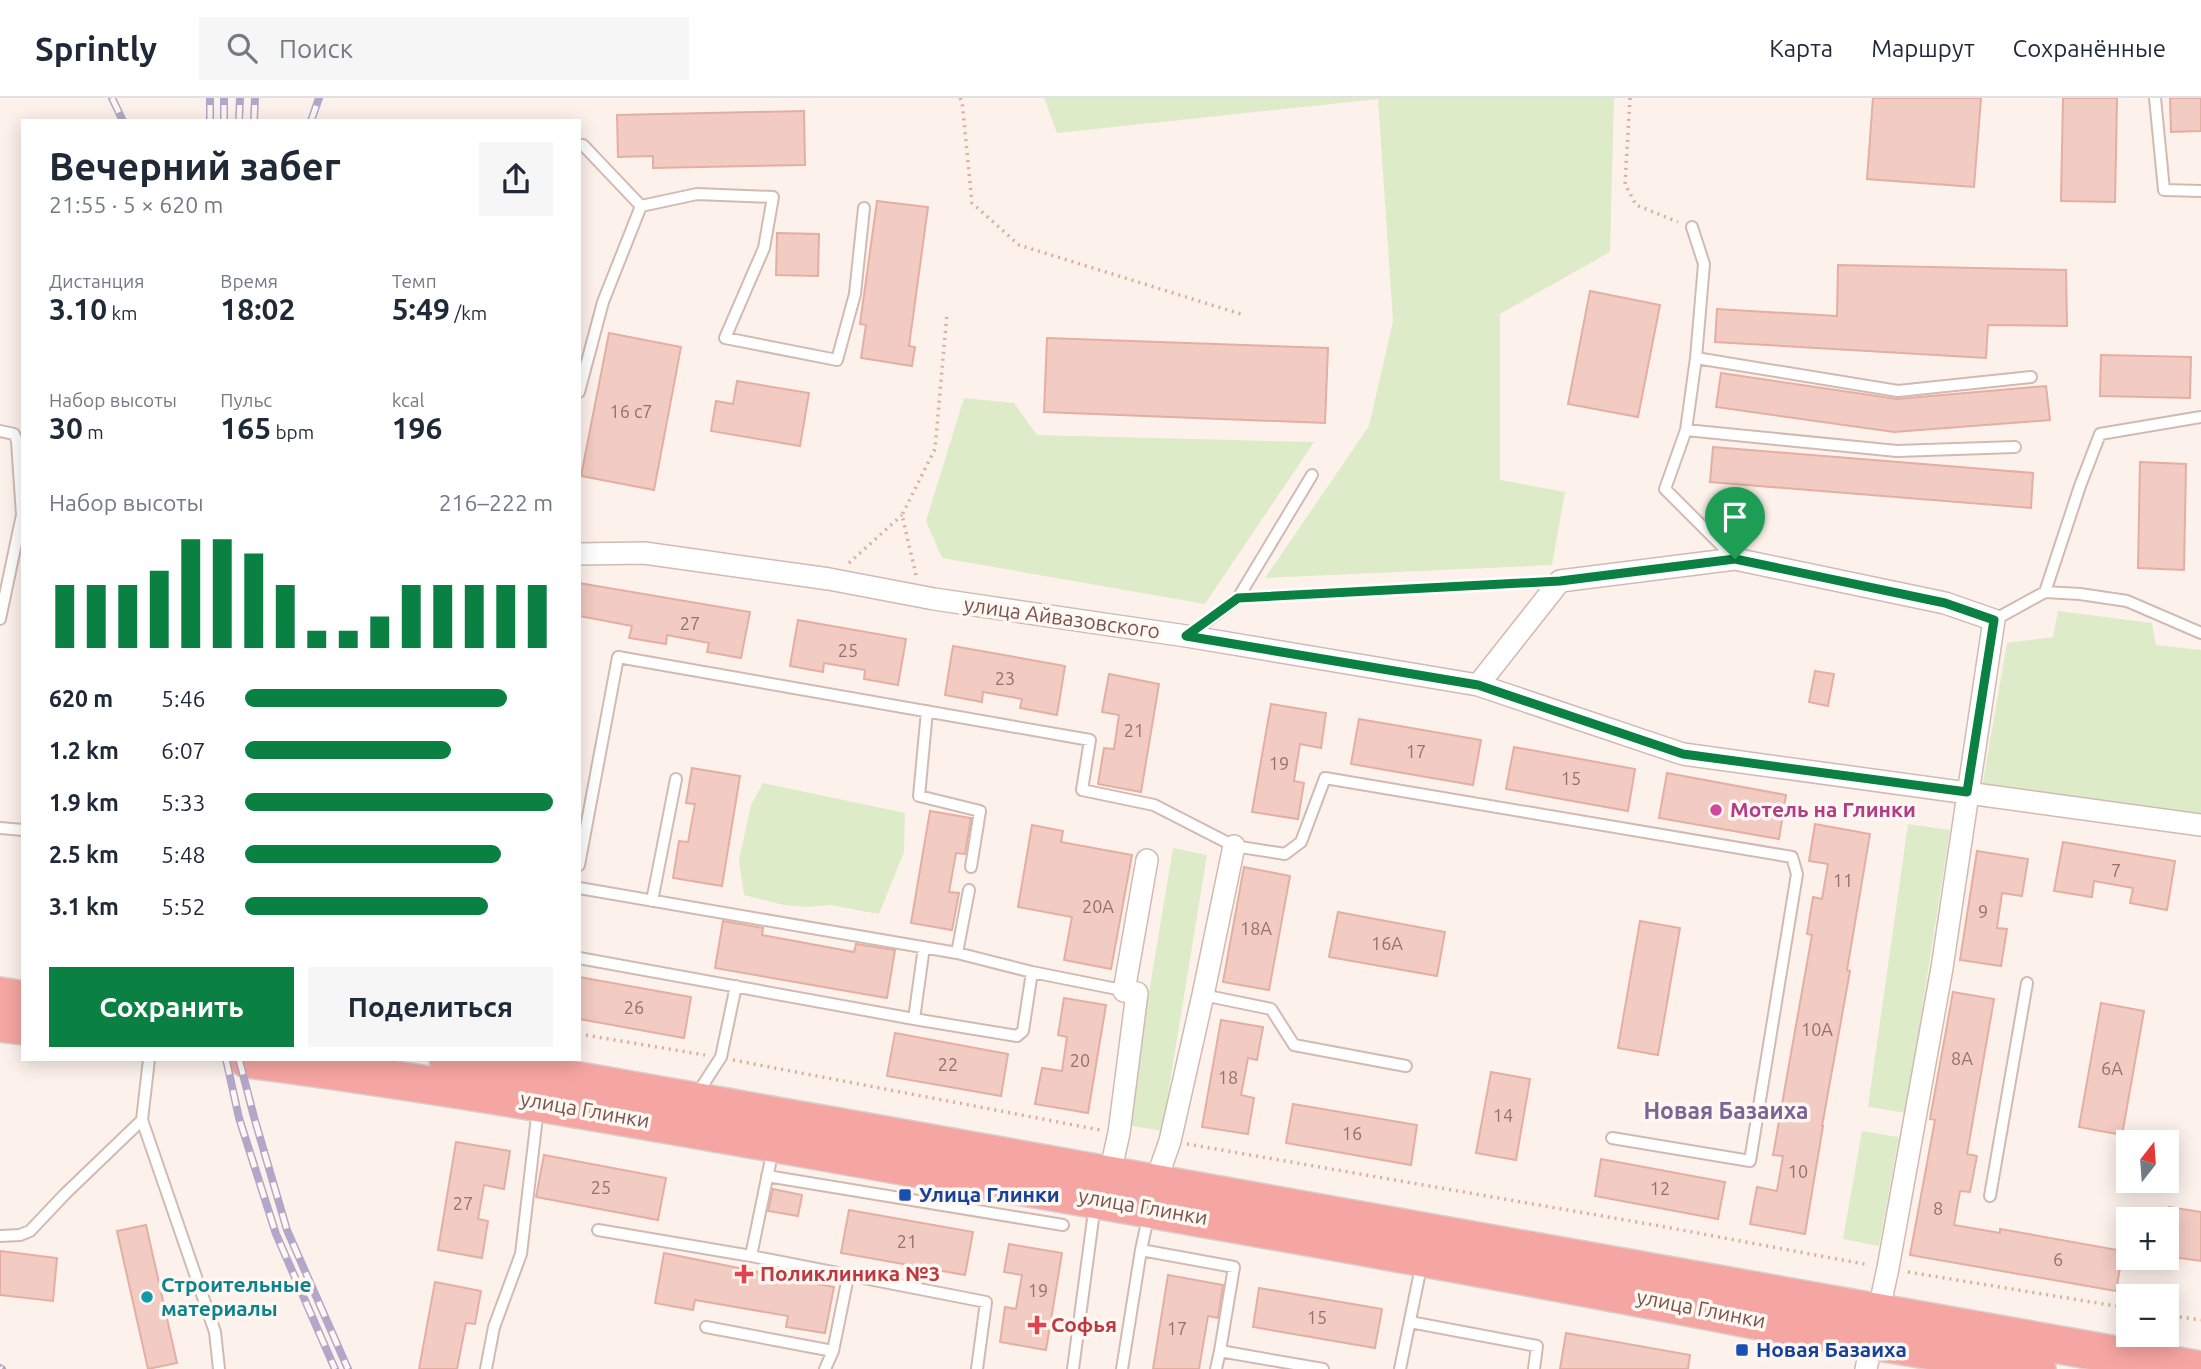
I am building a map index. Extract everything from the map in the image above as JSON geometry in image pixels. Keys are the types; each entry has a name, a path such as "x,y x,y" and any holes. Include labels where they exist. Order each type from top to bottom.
{"highway":[{"path":"0,996 21,1000"},
{"path":"0,1023 21,1026"},
{"name":"улица Глинки","path":"281,1061 349,1065 774,1145 1103,1186 1603,1277 1872,1341 2037,1369"},
{"name":"улица Глинки","path":"461,1061 693,1101 774,1145"},
{"name":"улица Глинки","path":"1153,1195 1423,1257 1603,1277"},
{"name":"улица Глинки","path":"1872,1341 2196,1369"}],"street":[{"name":"улица Айвазовского","path":"581,554 644,553 829,579 946,601 1186,636 1478,685 1683,754 2201,825"},
{"path":"1478,685 1560,581 1735,559 1945,603 1994,620 1942,968 1888,1268 1872,1341"},
{"path":"1153,1195 1170,1141 1234,846"},
{"path":"1103,1186 1119,1133 1130,992 1147,860"}],"lane":[{"path":"2155,98 2164,190 2201,191"},
{"path":"581,145 641,206"},
{"path":"641,206 697,194 772,197 764,248 725,338 837,360 855,294 864,208"},
{"path":"581,384 603,302 641,206"},
{"path":"1692,227 1704,264 1696,358 1686,430 1665,489 1735,559"},
{"path":"1696,358 1898,391 2031,377"},
{"path":"2045,592 2100,434 2201,417"},
{"path":"1686,430 1897,451 2014,447"},
{"path":"0,431 14,434 17,441 21,499"},
{"path":"1186,636 1238,598 1312,475"},
{"path":"0,619 21,519"},
{"path":"1994,620 2045,592 2080,594 2127,601 2201,633"},
{"path":"581,854 618,657 1090,740 1082,790 1154,804 1234,846 1285,854 1301,842 1325,778 1792,857 1797,874 1750,1161 1612,1138"},
{"path":"927,711 919,796 980,811 971,867"},
{"path":"652,901 676,779"},
{"path":"0,828 21,830"},
{"path":"581,888 957,953 1130,992"},
{"path":"957,953 969,890"},
{"path":"914,1019 924,947"},
{"path":"581,958 1017,1036 1023,1031 1032,972"},
{"path":"1990,1196 2027,983"},
{"path":"693,1101 721,1057 736,986"},
{"path":"1203,995 1271,1009 1294,1045 1406,1066"},
{"path":"149,1061 142,1120 215,1332 219,1369"},
{"path":"486,1369 494,1326 521,1254 538,1102"},
{"path":"0,1236 20,1235 30,1231 142,1120"},
{"path":"751,1256 774,1145 1063,1225"},
{"path":"1073,1369 1103,1186"},
{"path":"1122,1369 1141,1250 1153,1195"},
{"path":"598,1230 751,1256 986,1303 976,1369"},
{"path":"1141,1250 1234,1267 1216,1369"},
{"path":"1400,1369 1423,1257"},
{"path":"825,1369 833,1351 848,1277"},
{"path":"1410,1322 1537,1346 1534,1369"},
{"path":"706,1327 833,1351"},
{"path":"1220,1351 1323,1369"}],"path":[{"path":"960,98 972,203 1019,245 1244,316"},
{"path":"1630,98 1625,184 1636,205 1692,227"},
{"path":"829,579 902,515 935,449 947,313"},
{"path":"902,515 916,577"},
{"path":"849,563 863,566"},
{"path":"1238,598 1560,581"},
{"path":"581,1034 721,1057 1119,1133"},
{"path":"1170,1141 2116,1306"},
{"path":"2179,1317 2201,1320"}],"green space":[{"path":"1044,98 1614,98 1610,252 1500,314 1500,480 1565,492 1552,565 1265,578 1369,426 1393,321 1378,99 1057,133"},
{"path":"964,398 1014,403 1037,435 1314,442 1205,604 942,558 926,521"},
{"path":"2058,611 2152,623 2156,645 2201,650 2201,820 1982,787 2007,643 2053,637"},
{"path":"763,783 905,813 904,852 879,914 830,905 784,905 744,895 739,860 751,805"},
{"path":"1908,824 1950,830 1906,1113 1868,1107"},
{"path":"1173,848 1207,855 1162,1131 1127,1125"},
{"path":"1862,1131 1899,1137 1879,1246 1843,1239"}],"building":[{"path":"1873,98 1981,98 1974,187 1867,179"},
{"path":"2063,98 2117,98 2115,202 2061,201"},
{"path":"2170,98 2201,98 2201,131 2171,132"},
{"path":"804,111 805,165 653,168 653,156 618,157 617,115"},
{"path":"877,201 928,207 909,346 915,347 912,366 861,358 866,325 860,324"},
{"path":"777,233 819,234 818,276 776,275"},
{"path":"1838,265 2066,270 2067,326 1988,325 1986,358 1715,342 1717,309 1837,316"},
{"path":"1590,291 1660,305 1638,417 1568,404"},
{"path":"609,333 681,347 654,490 581,476"},
{"path":"1047,338 1328,348 1325,423 1044,412"},
{"path":"2101,355 2191,357 2190,398 2100,396"},
{"path":"1721,373 1897,399 2046,386 2050,420 1894,432 1716,407"},
{"path":"737,381 809,393 800,446 711,431 716,401 733,404"},
{"path":"1713,447 2033,473 2031,508 1710,482"},
{"path":"2140,462 2186,464 2184,570 2138,568"},
{"path":"581,583 750,612 741,658 707,652 709,643 667,635 666,644 629,638 632,626 581,616"},
{"path":"798,620 906,639 898,685 864,679 865,670 824,663 823,672 790,666"},
{"path":"953,646 1065,666 1057,715 1020,708 1022,699 983,692 982,702 945,695"},
{"path":"1815,671 1834,674 1828,706 1809,702"},
{"path":"1109,674 1159,684 1141,792 1098,784 1104,748 1114,749 1119,715 1102,712"},
{"path":"1271,704 1326,713 1321,748 1300,744 1294,781 1304,783 1298,819 1252,812"},
{"path":"1359,719 1481,740 1473,785 1351,764"},
{"path":"1514,747 1635,769 1628,811 1506,789"},
{"path":"692,768 740,776 722,886 673,878 679,841 688,842 695,804 686,803"},
{"path":"1667,773 1786,795 1779,839 1659,818"},
{"path":"930,811 971,818 965,854 956,853 949,892 959,893 952,930 911,923"},
{"path":"1815,824 1870,834 1847,970 1850,971 1805,1234 1750,1224 1757,1187 1777,1191 1783,1156 1773,1155 1812,935 1807,934 1813,897 1822,899 1828,864 1809,861"},
{"path":"1032,825 1063,831 1061,842 1132,855 1111,969 1064,960 1072,917 1018,907"},
{"path":"2063,842 2175,861 2167,910 2130,903 2133,888 2094,881 2092,897 2054,891"},
{"path":"1977,851 2028,859 2022,896 2002,893 1997,928 2007,929 2001,966 1960,960"},
{"path":"1244,867 1290,876 1269,990 1223,982"},
{"path":"1338,912 1445,932 1437,976 1329,957"},
{"path":"723,921 763,928 762,935 854,952 856,944 895,950 887,998 715,968"},
{"path":"1640,921 1680,928 1658,1055 1618,1048"},
{"path":"581,977 691,997 684,1038 581,1019"},
{"path":"1953,992 1994,999 1967,1154 1977,1156 1970,1192 1960,1191 1954,1225 2000,1233 2000,1229 2116,1250 2116,1270 2120,1270 2116,1291 1910,1255 1935,1120 1930,1119"},
{"path":"1064,998 1106,1005 1088,1113 1035,1104 1042,1068 1062,1071 1067,1037 1058,1035"},
{"path":"2101,1003 2144,1011 2123,1130 2116,1130 2116,1134 2079,1127"},
{"path":"1221,1020 1263,1027 1257,1060 1248,1058 1241,1095 1254,1098 1248,1134 1202,1127"},
{"path":"895,1033 1008,1054 1001,1096 887,1076"},
{"path":"1491,1072 1530,1079 1516,1160 1476,1153"},
{"path":"1293,1104 1417,1125 1411,1165 1286,1143"},
{"path":"456,1142 510,1151 504,1189 484,1185 478,1219 488,1221 482,1258 438,1250"},
{"path":"544,1155 666,1178 658,1220 536,1197"},
{"path":"1601,1159 1725,1182 1718,1219 1595,1196"},
{"path":"773,1189 802,1195 798,1216 768,1211"},
{"path":"2179,1209 2201,1212 2201,1261 2179,1258"},
{"path":"849,1210 973,1232 965,1275 841,1253"},
{"name":"Строительные материалы","path":"146,1225 177,1363 148,1369 117,1231"},
{"path":"1009,1244 1062,1253 1046,1350 1000,1342 1005,1307 1016,1309 1022,1275 1004,1272"},
{"path":"0,1251 57,1258 53,1301 0,1295"},
{"path":"664,1253 834,1287 825,1333 786,1327 788,1316 695,1300 693,1310 655,1303"},
{"path":"1168,1275 1223,1285 1218,1318 1208,1316 1199,1369 1153,1369"},
{"path":"435,1282 481,1291 475,1324 466,1323 457,1369 419,1369"},
{"path":"1259,1288 1382,1309 1375,1348 1253,1327"},
{"path":"1566,1333 1690,1355 1688,1369 1560,1369"}],"railway":[{"path":"112,98 122,119"},
{"path":"210,98 210,119"},
{"path":"224,98 224,119"},
{"path":"239,119 240,98"},
{"path":"254,119 255,98"},
{"path":"312,119 319,98"},
{"path":"226,1061 239,1118 276,1234 335,1369"},
{"path":"240,1061 287,1230 348,1369"}],"place":[{"name":"Мотель на Глинки","path":"1716,810"},
{"name":"Улица Глинки","path":"905,1195"},
{"name":"Поликлиника №3","path":"744,1274"},
{"name":"Строительные материалы","path":"147,1297"},
{"name":"Софья","path":"1037,1325"},
{"name":"Новая Базаиха","path":"1742,1350"}],"district":[{"name":"Новая Базаиха","path":"1726,1111"}],"route":[{"path":"1735,559 1945,603 1994,620 1967,792 1683,754 1478,685 1186,636 1238,598 1560,581 1735,559"}]}
